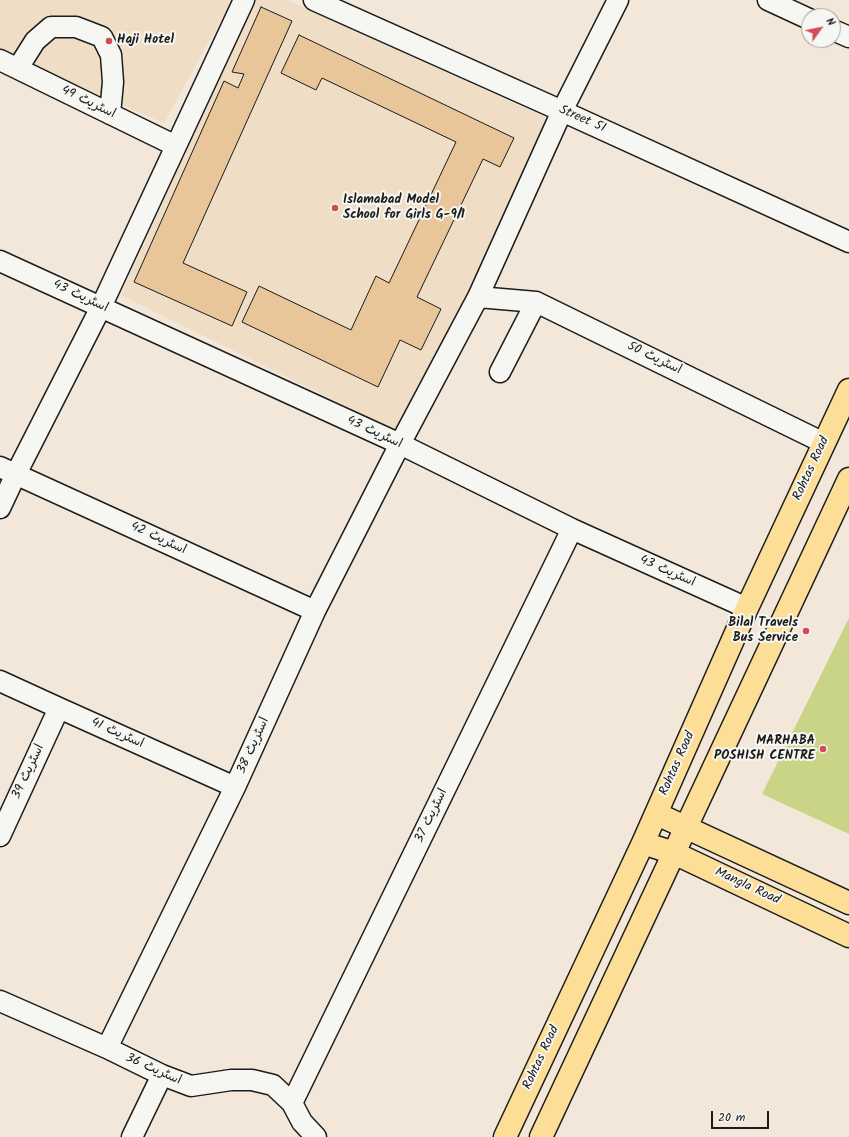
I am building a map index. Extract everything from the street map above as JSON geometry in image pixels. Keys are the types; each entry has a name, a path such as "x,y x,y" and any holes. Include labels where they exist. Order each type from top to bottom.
{"main road":[{"name":"Rohtas Road","path":"505,1137 644,843 747,608 849,390"},
{"path":"541,1137 849,479"},
{"path":"657,814 849,902"},
{"name":"Mangla Road","path":"644,843 674,853 849,936"}],"street":[{"path":"0,508 8,471 102,307 244,0"},
{"name":"Street 51","path":"314,0 849,242"},
{"name":"اسٹریٹ 38","path":"107,1048 235,787 315,611 400,444 478,298 562,111 618,0"},
{"path":"768,0 801,15"},
{"path":"18,68 35,41 51,27 76,27 102,37 110,55 113,82 110,114"},
{"name":"اسٹریٹ 49","path":"0,60 176,146"},
{"name":"اسٹریٹ 43","path":"0,261 400,444 572,529 747,608"},
{"name":"اسٹریٹ 50","path":"478,298 536,302 824,443"},
{"path":"500,372 536,302"},
{"name":"اسٹریٹ 42","path":"8,471 315,611"},
{"name":"اسٹریٹ 37","path":"292,1103 572,529"},
{"name":"اسٹریٹ 41","path":"0,681 235,787"},
{"name":"اسٹریٹ 39","path":"0,836 59,708"},
{"name":"اسٹریٹ 36","path":"0,1001 107,1048 162,1076 191,1086 231,1080 252,1080 273,1085 292,1103 302,1122 316,1137"},
{"path":"132,1137 162,1076"}],"shaded area":[{"path":"0,0 232,0 164,123 0,52"},
{"name":"Islamabad Model School for Girls G-9/1","path":"255,0 287,0 551,120 400,433 121,295"}],"green space":[{"path":"849,618 849,834 762,794"}],"building":[{"path":"261,7 292,21 183,263 247,292 232,326 134,282 224,81 238,88 244,74 232,72"},
{"path":"299,35 514,138 500,167 483,159 417,297 441,309 421,350 400,340 378,387 242,322 259,286 351,330 376,276 389,283 456,142 322,78 316,90 281,73"}],"place":[{"name":"Haji Hotel","path":"109,41"},
{"name":"Islamabad Model School for Girls G-9/1","path":"335,208"},
{"name":"Bilal Travels Bus Service","path":"806,631"},
{"name":"MARHABA POSHISH CENTRE","path":"823,749"}]}
